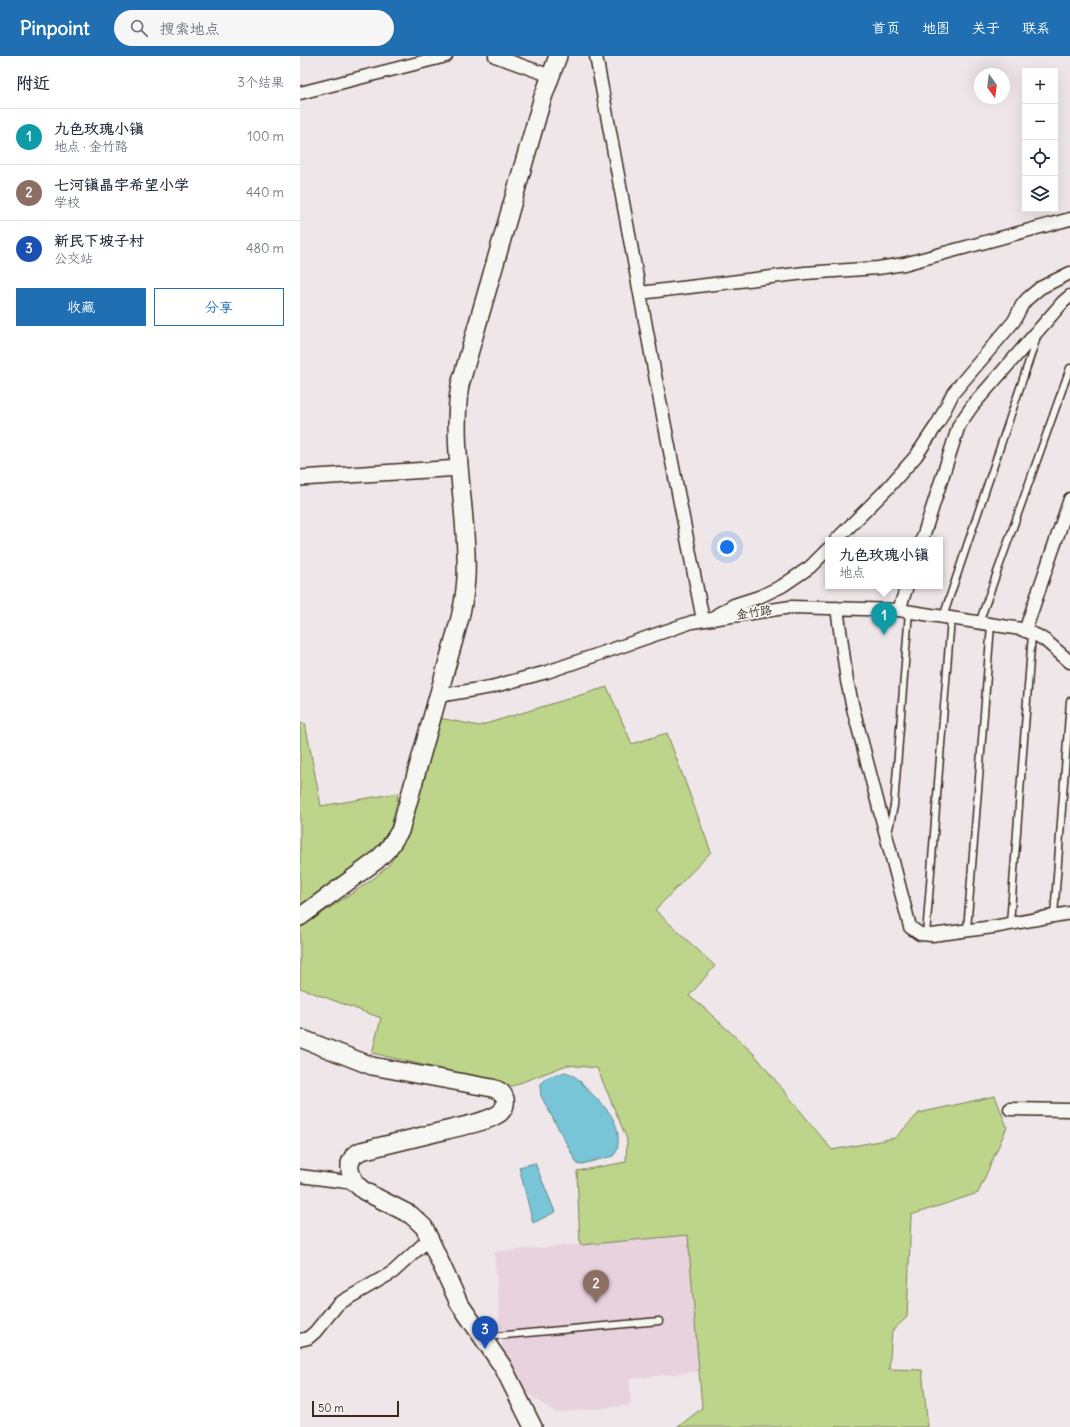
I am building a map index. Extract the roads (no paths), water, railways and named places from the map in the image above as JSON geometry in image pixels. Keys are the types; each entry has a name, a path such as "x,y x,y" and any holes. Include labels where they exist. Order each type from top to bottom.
{"main road":[{"path":"300,916 376,861 396,838 400,830 462,612 467,564 456,416 460,385 542,100 558,56"},
{"path":"300,1038 372,1066 492,1088 500,1091 505,1098 502,1110 491,1117 357,1153 354,1155 350,1163 350,1171 355,1183 364,1192 411,1215 422,1223 460,1303 503,1367 533,1427"}],"street":[{"path":"300,93 446,56"},
{"path":"495,56 551,76"},
{"path":"596,56 640,293 706,619 734,605 759,597 782,586 810,567 825,551"},
{"path":"640,293 805,273 878,268 904,264 1070,219"},
{"path":"839,537 886,490 916,456 938,423 953,393 1014,321 1022,305 1027,299 1040,288 1070,273"},
{"path":"923,537 958,425 973,405 1063,302 1070,296"},
{"path":"300,478 460,468"},
{"path":"1028,632 1070,499"},
{"path":"904,611 907,589"},
{"name":"金竹路","path":"438,696 491,687 547,672 692,622 791,607 904,611 1028,632 1046,641 1070,662"},
{"path":"838,608 847,681 853,708 910,927 916,932 926,936 1010,924 1070,913"},
{"path":"1010,1109 1070,1110"},
{"path":"300,1176 355,1183"},
{"path":"300,1340 308,1338 315,1332 342,1301 393,1272 430,1238"}],"lane":[{"path":"926,936 947,618 1036,340 1036,333"},
{"path":"967,930 985,624 1070,368"},
{"path":"887,838 894,806 904,611"},
{"path":"1010,924 1028,632"},
{"path":"1054,916 1070,701"},
{"path":"482,1337 659,1321"}],"water":[{"path":"565,1072 576,1077 606,1108 614,1120 618,1134 618,1146 613,1156 578,1165 541,1096 540,1089 546,1078"},
{"path":"535,1163 555,1212 533,1223 519,1167"}],"place":[{"name":"九色玫瑰小镇","path":"884,635"},
{"name":"七河镇晶宇希望小学","path":"596,1303"},
{"name":"新民下坡子村","path":"485,1349"}]}
